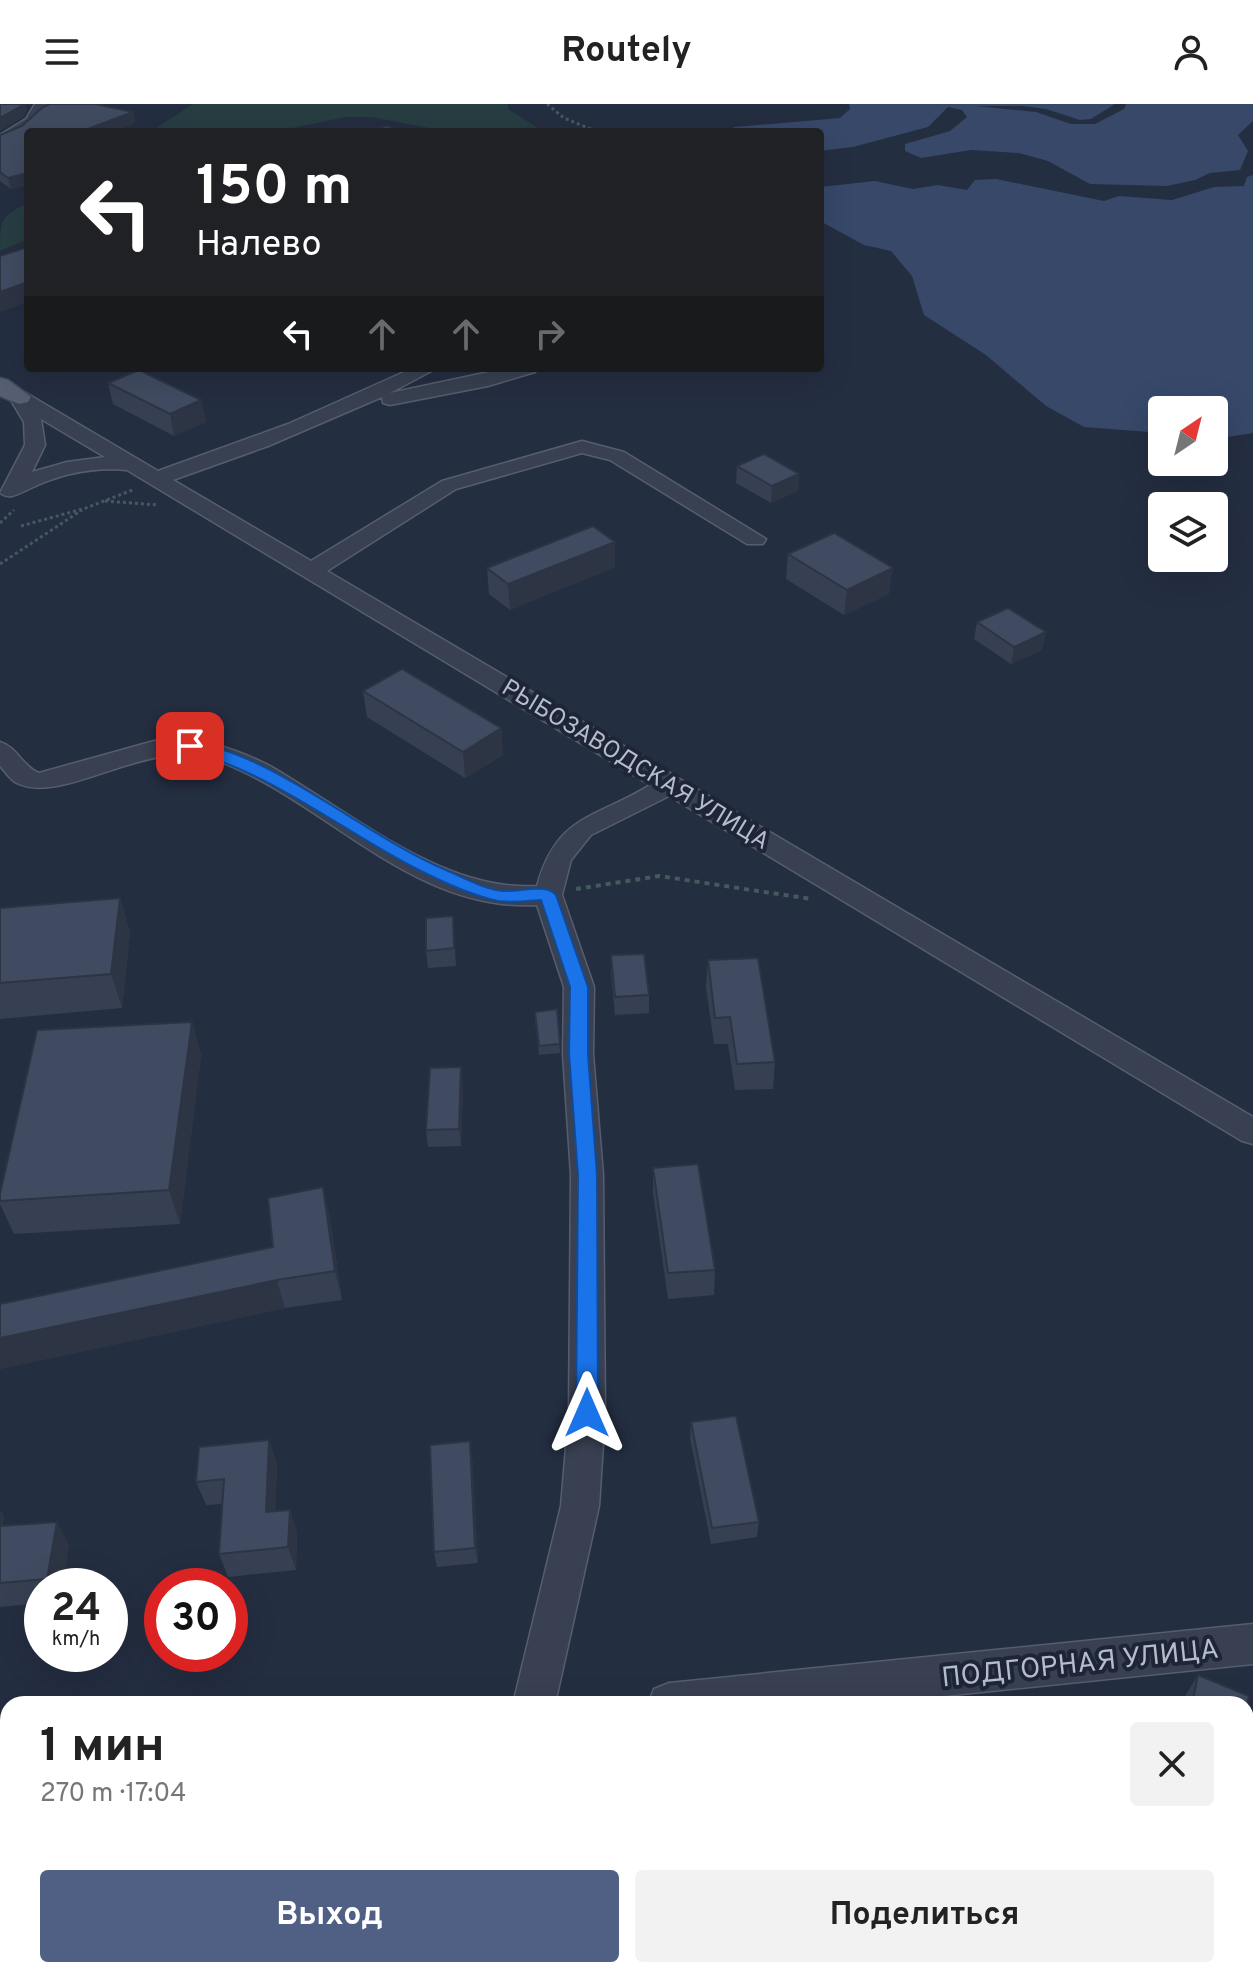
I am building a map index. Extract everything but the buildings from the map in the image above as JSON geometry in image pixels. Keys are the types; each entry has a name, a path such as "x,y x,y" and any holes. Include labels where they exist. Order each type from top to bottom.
{"street":[{"path":"25,128 41,112 42,104"},
{"path":"0,140 24,129"},
{"path":"5,495 34,477 89,462 147,472 222,458 349,407 420,372"},
{"path":"349,407 515,372"},
{"path":"5,495 26,468 37,429 32,414 9,391"},
{"name":"РЫБОЗАВОДСКАЯ УЛИЦА","path":"9,391 1253,1132"},
{"path":"311,571 449,485 582,447 617,456 755,539"},
{"path":"0,750 24,777 39,781 168,747 209,749 268,775 363,834 433,871 481,891 502,896 548,895"},
{"path":"536,1696 580,1506 587,1413 587,1175 578,1054 579,987 548,895 558,858 582,829 642,801 669,784"},
{"name":"ПОДГОРНАЯ УЛИЦА","path":"747,1696 1253,1644"}],"path":[{"path":"547,104 564,118 588,128"},
{"path":"0,564 147,472"},
{"path":"21,526 86,508"},
{"path":"548,895 606,882 659,876 791,898 820,900 857,895"}],"green space":[{"path":"193,104 508,104 508,109 538,128 429,128 372,117 346,117 292,128 156,128"},
{"path":"24,205 24,241 0,251 1,226 12,211"}],"water":[{"path":"849,104 1115,104 1091,119 1080,120 1046,109 975,106 1036,112 1071,124 1095,124 1124,109 1126,104 1253,104 1253,121 1238,135 1248,151 1240,170 1210,173 1167,186 1090,184 1048,161 1019,153 971,150 921,158 905,151 905,144 950,131 967,117 962,110 948,107 928,127 853,147 824,151 824,128 732,128 840,118 850,109"},
{"path":"1253,175 1253,433 1228,437 1228,396 1148,396 1148,432 1084,427 1046,406 986,355 924,315 912,276 891,251 864,245 824,223 824,187 875,181 913,189 938,185 967,190 975,180 996,179 1104,201 1119,196 1172,200 1214,187 1244,186 1247,177"}],"route":[{"path":"190,746 209,749 268,775 363,834 433,871 481,891 502,896 548,895 579,987 578,1054 587,1175 587,1413"}]}
